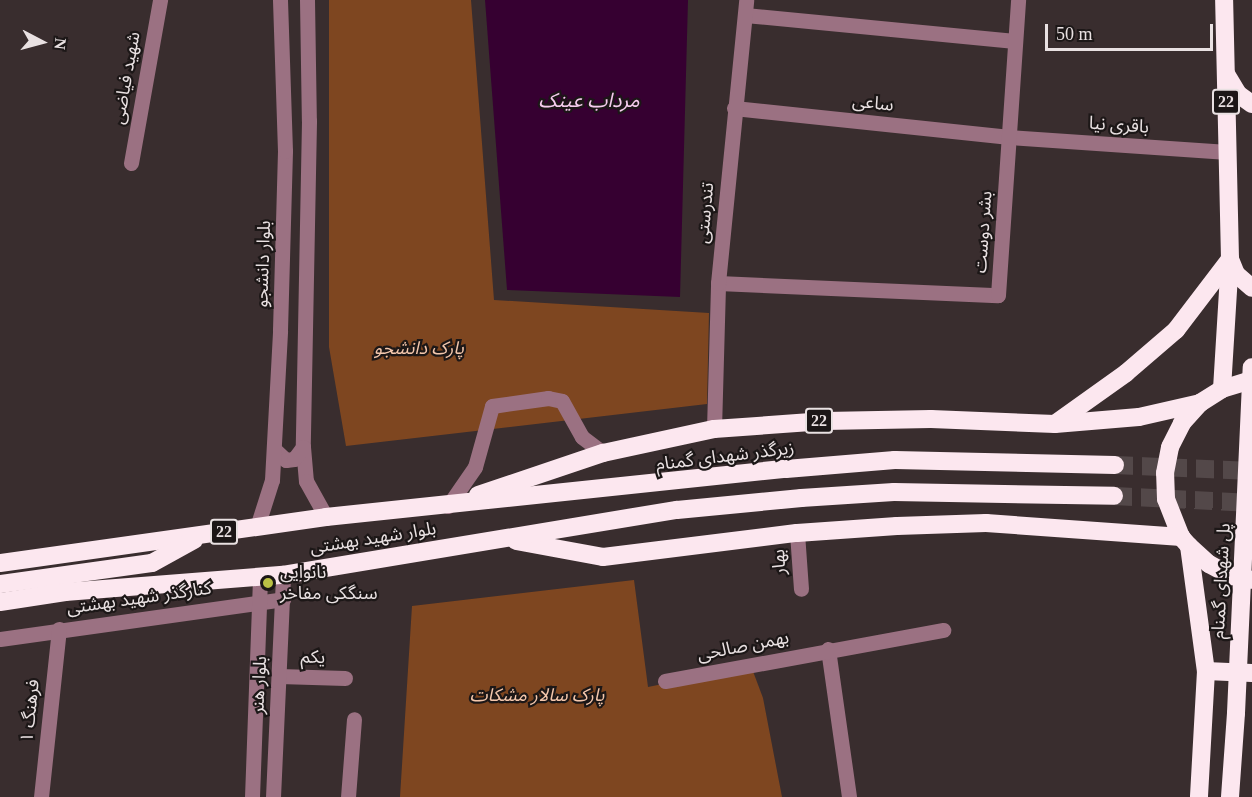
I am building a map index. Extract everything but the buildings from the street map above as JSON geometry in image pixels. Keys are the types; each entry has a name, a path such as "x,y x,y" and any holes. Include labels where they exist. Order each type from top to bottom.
{"highway":[{"name":"22","path":"1222,389 1230,260 1224,0"},
{"path":"1226,72 1238,94 1252,104"},
{"path":"1055,424 1126,374 1176,330 1230,260 1236,274 1252,288"},
{"name":"پل شهدای گمنام","path":"1230,797 1252,367"},
{"name":"22","path":"1252,380 1222,389 1200,403 1182,423 1170,447 1165,473 1166,499 1185,542 1209,564 1232,576 1252,580"},
{"name":"22","path":"448,506 603,453 714,429 837,420 1055,424 1139,417 1200,403"},
{"name":"زیرگذر شهدای گمنام","path":"448,506 895,460 1115,465"},
{"path":"502,538 677,510 801,498 894,492 1114,496"},
{"name":"بلوار شهید بهشتی","path":"0,563 326,517 448,506"},
{"path":"502,538 603,557 797,532 986,523 1185,542 1206,671 1199,797"},
{"path":"0,584 152,563 204,534"},
{"name":"بلوار شهید بهشتی","path":"0,602 65,592 283,574 502,538"},
{"path":"1206,671 1252,673"}],"street":[{"name":"شهید فیاضی","path":"131,162 160,0"},
{"name":"بلوار دانشجو","path":"257,527 272,480 274,449 285,122 280,0"},
{"path":"307,0 309,121 303,447 306,481 326,517"},
{"name":"بشر دوست","path":"718,283 998,295 1018,0"},
{"path":"745,8 1015,41"},
{"name":"تندرستی","path":"714,429 718,283 745,8"},
{"name":"ساعی","path":"734,108 1009,136"},
{"path":"285,122 309,121"},
{"name":"باقری نیا","path":"1009,136 1227,152"},
{"path":"448,506 475,467 492,406 548,398 562,401 582,437 603,453"},
{"path":"274,449 286,460 294,459 303,447"},
{"name":"بهار","path":"797,532 801,589"},
{"name":"بلوار هنر","path":"273,797 283,574"},
{"name":"بلوار هنر","path":"252,797 260,576"},
{"name":"کنارگذر شهید بهشتی","path":"0,639 283,599"},
{"name":"فرهنگ ۱","path":"41,797 59,629"},
{"name":"بهمن صالحی","path":"666,681 828,649 943,630"},
{"path":"828,649 849,797"},
{"name":"یکم","path":"279,676 345,678"},
{"path":"348,797 354,719"}],"green space":[{"name":"پارک دانشجو","path":"329,0 471,0 494,300 709,313 707,404 346,446 329,347"},
{"name":"پارک سالار مشکات","path":"634,580 648,687 751,666 763,698 782,797 400,797 412,606"}],"water":[{"name":"مرداب عینک","path":"485,0 688,0 680,297 507,290"}],"tunnel":[{"path":"1115,465 1252,471"},
{"path":"1114,496 1252,503"}],"place":[{"name":"نانوایی سنگکی مفاخر","path":"268,583"}]}
